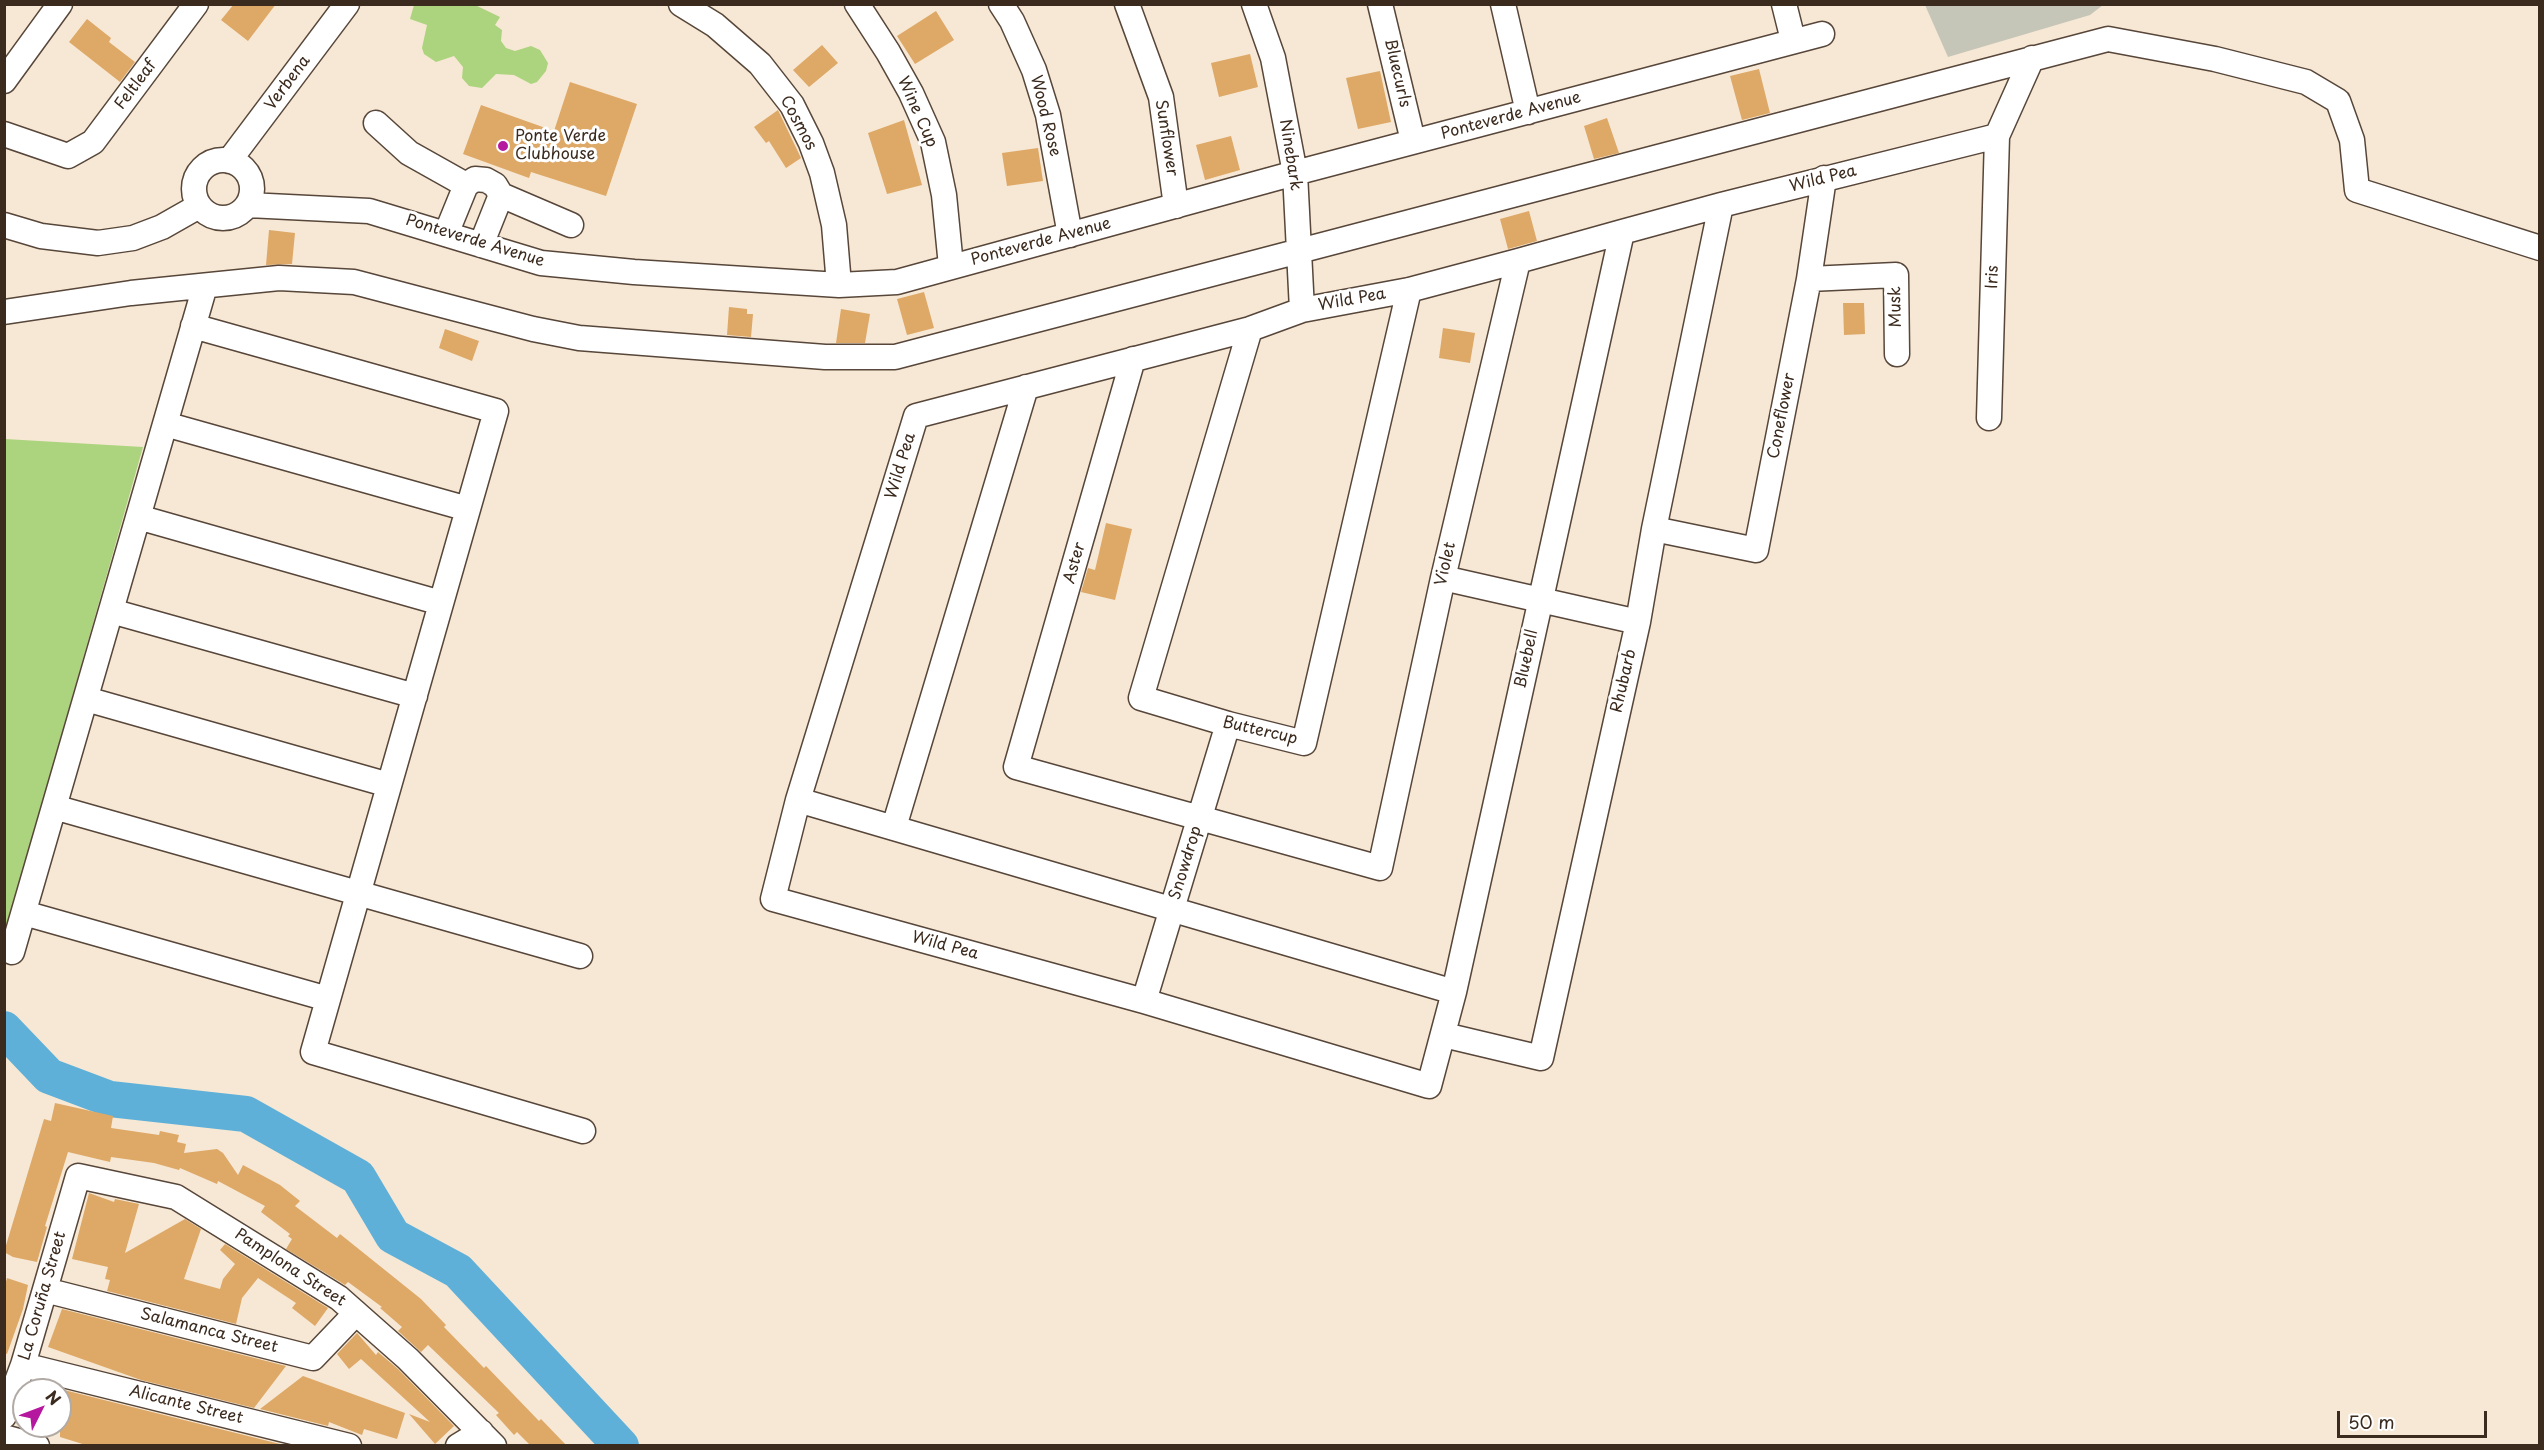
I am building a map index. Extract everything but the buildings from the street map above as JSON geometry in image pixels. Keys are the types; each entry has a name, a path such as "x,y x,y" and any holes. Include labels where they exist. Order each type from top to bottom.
{"street":[{"path":"4,81 60,4"},
{"name":"Feltleaf","path":"4,134 68,156 93,142 196,4"},
{"name":"Verbena","path":"229,161 347,4"},
{"name":"Cosmos","path":"681,4 715,25 760,64 792,105 811,143 822,173 834,225 839,285"},
{"name":"Wine Cup","path":"857,4 911,93 933,142 944,195 951,266"},
{"name":"Wood Rose","path":"1001,4 1012,21 1034,70 1048,115 1070,235"},
{"name":"Sunflower","path":"1127,4 1161,97 1176,206"},
{"name":"Ninebark","path":"1254,4 1273,58 1295,173 1302,310"},
{"name":"Bluecurls","path":"1380,4 1413,141"},
{"path":"1503,4 1528,112"},
{"path":"1784,4 1793,40"},
{"name":"Ponteverde Avenue","path":"248,205 369,211 541,263 634,272 839,285 897,282 1413,141 1822,34"},
{"path":"4,312 131,293 279,278 354,282 533,329 579,338 825,357 895,357 2108,39 2215,59 2306,82 2338,101 2352,140 2357,190 2540,248"},
{"path":"1997,136 2032,58"},
{"path":"376,123 408,153 466,185"},
{"name":"Wild Pea","path":"1429,1086 1144,1002 773,898 798,800 916,416 1250,329 1302,310 1409,290 1720,205 1997,136"},
{"name":"Iris","path":"1989,418 1997,136"},
{"path":"218,160 229,161 245,170 252,187 248,205 237,215 224,218 210,215 199,206 194,195 194,184 199,173 207,165 218,160"},
{"name":"Coneflower","path":"1654,529 1756,550 1809,279 1824,178"},
{"path":"446,234 466,185 475,179 486,180 495,185 501,195 571,225"},
{"path":"481,245 501,195"},
{"name":"Rhubarb","path":"1444,1035 1541,1058 1638,622 1654,529 1720,205"},
{"path":"4,225 41,236 98,243 133,238 162,227 199,206"},
{"name":"Bluebell","path":"1429,1086 1454,992 1622,232"},
{"name":"Violet","path":"1200,819 1380,868 1443,578 1518,261"},
{"name":"Musk","path":"1809,279 1896,275 1897,354"},
{"path":"12,952 205,286"},
{"name":"Buttercup","path":"1250,329 1141,698 1228,724 1304,743 1409,290"},
{"path":"194,326 496,411 313,1052 583,1131"},
{"name":"Aster","path":"1133,359 1016,767 1200,819"},
{"path":"894,827 1026,387"},
{"path":"165,424 468,509"},
{"path":"138,517 441,603"},
{"path":"1443,578 1638,622"},
{"path":"111,611 415,696"},
{"path":"86,699 389,785"},
{"name":"Snowdrop","path":"1144,1002 1228,724"},
{"path":"798,800 1454,992"},
{"path":"54,807 580,956"},
{"path":"24,913 328,999"},
{"name":"La Coruña Street","path":"4,1416 23,1365 78,1176"},
{"name":"Pamplona Street","path":"78,1176 176,1197 339,1298 408,1359 487,1439"},
{"name":"Salamanca Street","path":"45,1290 313,1358 356,1313"},
{"name":"Alicante Street","path":"23,1365 349,1446"},
{"path":"4,1437 37,1446"},
{"path":"458,1446 487,1439"}],"shaded area":[{"path":"1925,5 2103,5 2090,15 1948,57"}],"green space":[{"path":"414,5 475,5 500,17 495,25 502,30 501,41 506,48 515,51 531,46 540,50 548,63 546,71 537,82 531,84 514,75 496,74 482,88 469,86 462,78 463,67 454,56 436,62 424,54 422,48 427,25 410,19"},
{"path":"4,439 143,447 5,934"}],"waterway":[{"path":"4,1029 49,1076 110,1099 246,1114 358,1177 393,1236 458,1271 621,1446"}],"place":[{"name":"Ponte Verde Clubhouse","path":"503,146"}]}
